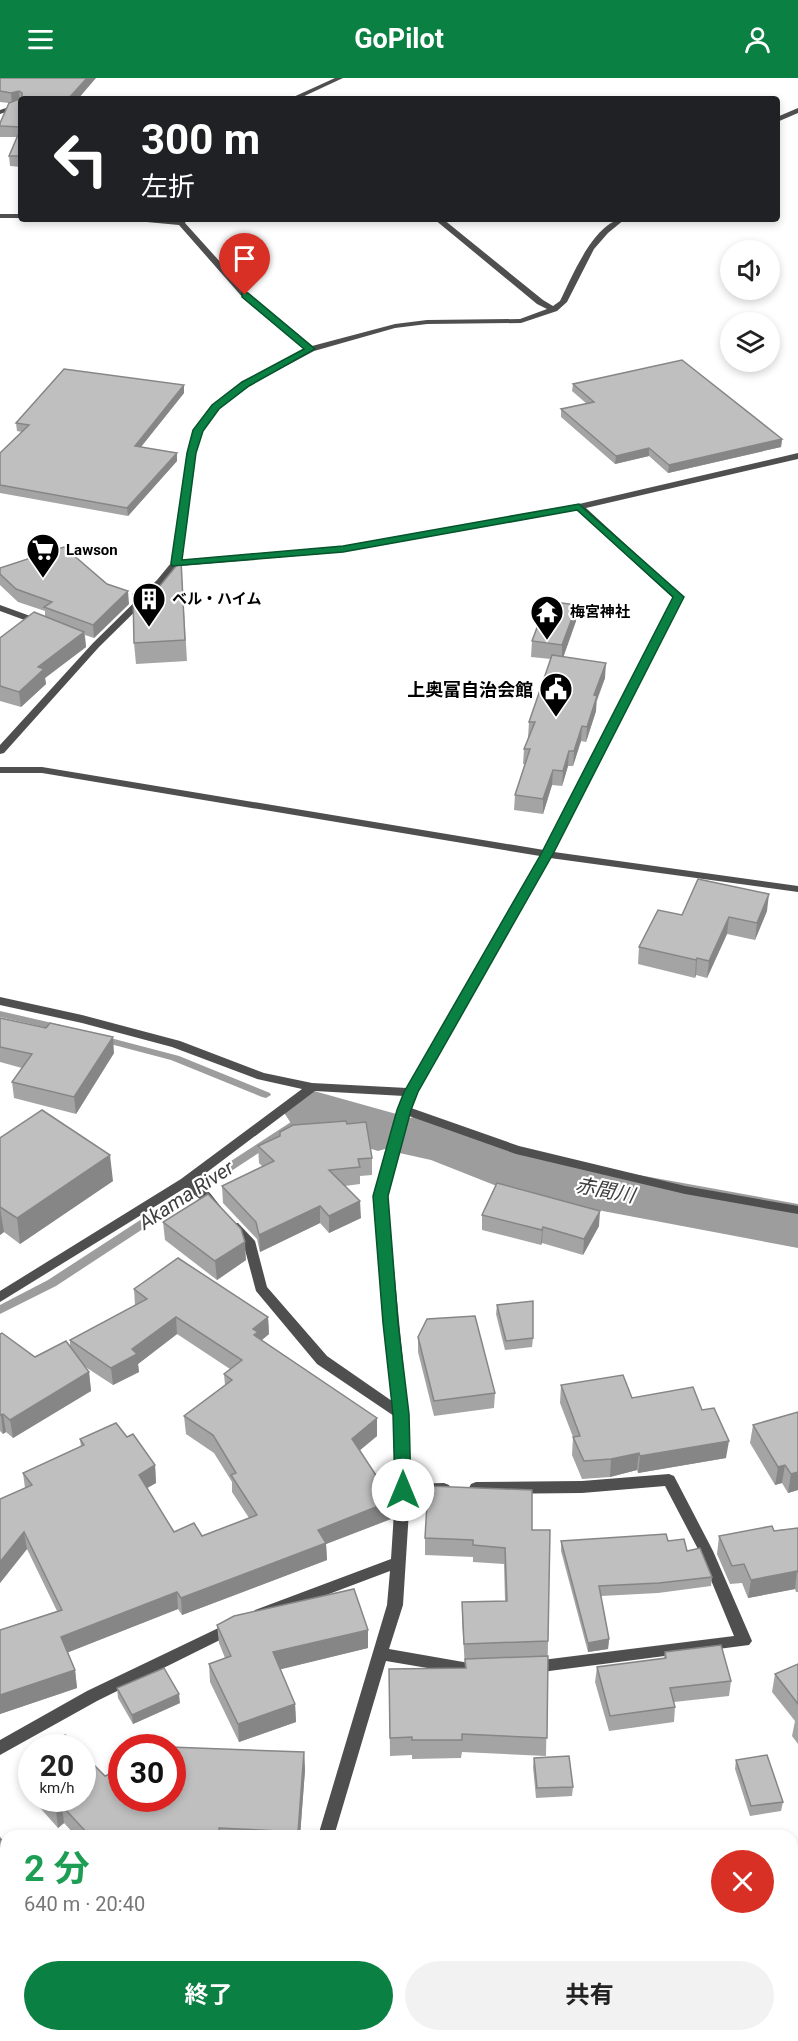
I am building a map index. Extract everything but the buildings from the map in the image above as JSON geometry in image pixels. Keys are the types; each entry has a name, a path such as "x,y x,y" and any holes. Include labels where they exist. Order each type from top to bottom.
{"street":[{"path":"299,96 340,78"},
{"path":"0,112 18,106"},
{"path":"780,119 798,110"},
{"path":"0,216 18,216"},
{"path":"183,222 245,295 310,349"},
{"path":"442,222 540,302 554,309"},
{"path":"0,751 96,645 160,582 176,563 192,453 198,430 216,407 246,384 310,349 395,326 427,322 521,321 554,309 563,302 591,248 605,231 617,222"},
{"path":"176,563 343,549 579,507 798,456"},
{"path":"328,1830 396,1605 403,1490 401,1414 381,1196 404,1110 411,1092 547,854 678,597 579,507"},
{"path":"0,608 53,628"},
{"path":"85,640 96,645"},
{"path":"0,770 42,770 547,854 798,889"},
{"path":"0,1001 82,1019 176,1044 261,1076 312,1087 411,1092"},
{"path":"0,1297 185,1182 312,1087"},
{"path":"404,1110 516,1150 685,1190 798,1210"},
{"path":"185,1182 205,1196 250,1244 261,1288 322,1360 401,1414"},
{"path":"403,1490 582,1487 669,1480 706,1551 744,1641 645,1655 521,1667"},
{"path":"0,1748 92,1696 269,1609 398,1562"},
{"path":"382,1653 462,1669 486,1668"}],"waterway":[{"path":"0,1014 61,1028"},
{"path":"99,1038 175,1058 266,1095"},
{"name":"Akama River","path":"0,1310 52,1283 314,1111"},
{"name":"Akama River","path":"314,1111 378,1130"},
{"name":"赤間川","path":"417,1137 442,1141 534,1177 798,1226"}],"place":[{"name":"Lawson","path":"43,579"},
{"name":"ベル・ハイム","path":"149,628"},
{"name":"梅宮神社","path":"547,641"},
{"name":"上奥富自治会館","path":"556,718"}],"route":[{"path":"245,295 310,349 246,384 216,407 198,430 192,453 176,563 343,549 579,507 678,597 547,854 411,1092 404,1110 381,1196 401,1414 403,1490"}]}
